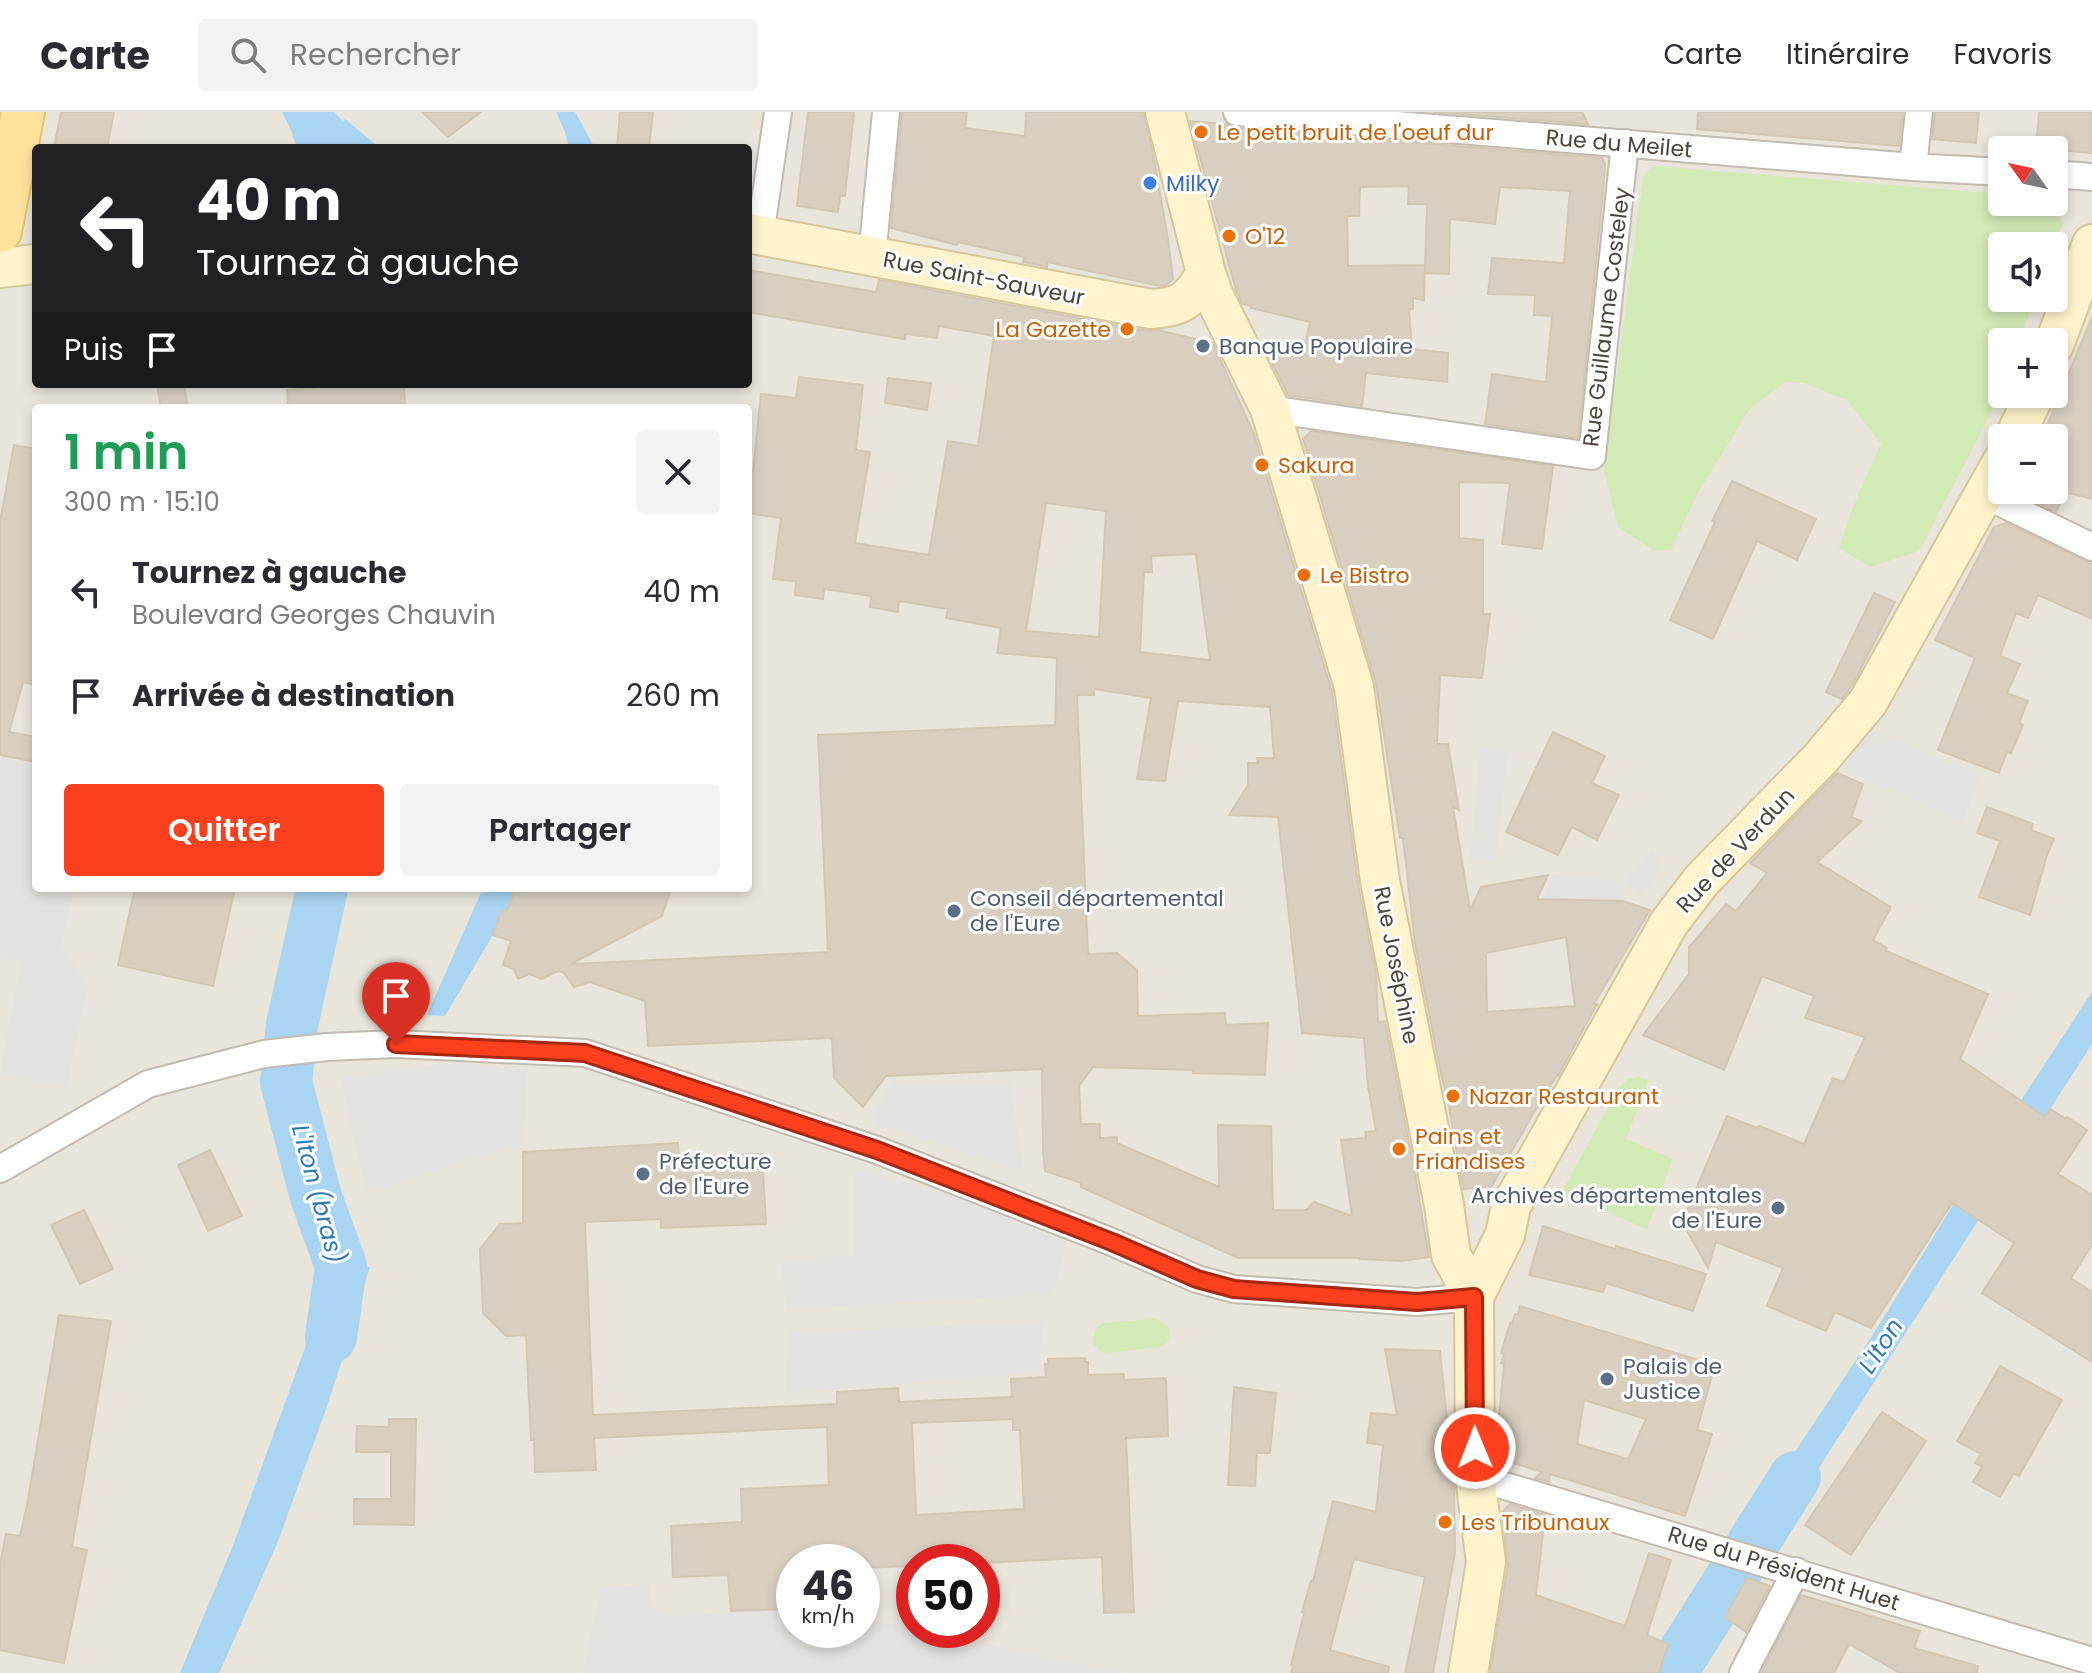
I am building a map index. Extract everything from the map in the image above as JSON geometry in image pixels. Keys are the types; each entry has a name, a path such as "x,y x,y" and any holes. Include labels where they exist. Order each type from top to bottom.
{"main road":[{"path":"0,231 23,112"},
{"name":"Rue Joséphine","path":"1165,112 1206,273 1213,294 1270,409 1354,687 1380,881 1444,1205 1451,1255 1474,1297 1475,1477 1486,1562 1468,1673"},
{"name":"Rue Saint-Sauveur","path":"754,235 1151,309 1175,307 1196,291 1206,273"},
{"path":"2066,328 2081,306 2092,244"},
{"path":"0,268 32,264"},
{"name":"Rue de Verdun","path":"1474,1297 1505,1235 1511,1206 1669,923 1701,881 1821,758 1868,702 1988,489"},
{"path":"1444,1205 1468,1221 1486,1220 1511,1206"}],"street":[{"path":"754,235 778,112"},
{"path":"872,257 886,112"},
{"name":"Rue du Meilet","path":"1237,112 1988,171"},
{"path":"1913,167 1919,112"},
{"name":"Rue Guillaume Costeley","path":"1270,409 1592,456 1625,143"},
{"path":"2068,175 2092,177"},
{"path":"2031,504 2092,547"},
{"path":"2,1166 148,1084 264,1054 396,1044 585,1053 877,1150 1112,1242 1197,1279 1234,1289 1417,1302 1474,1297"},
{"name":"Rue du Président Huet","path":"1475,1477 2092,1661"},
{"path":"1743,1673 1796,1571"}],"shaded area":[{"path":"0,112 2092,112 2092,1673 0,1673"},
{"path":"1871,728 1981,777 1962,822 1841,767"},
{"path":"1480,749 1508,752 1496,859 1470,861"},
{"path":"2,755 32,761 32,892 73,892 61,947 88,984 67,1087 0,1075 21,961 0,957"},
{"path":"1652,851 1662,869 1640,896 1624,884 1623,901 1544,899 1552,874 1593,876 1623,883"},
{"path":"459,1062 527,1071 524,1144 388,1187 366,1188 340,1078"},
{"path":"892,1083 1010,1084 1024,1171 876,1124 872,1115"},
{"path":"855,1170 959,1196 1067,1241 1053,1294 786,1309 781,1262 854,1254"},
{"path":"1043,1322 1039,1372 785,1393 789,1333"},
{"path":"649,1585 652,1609 677,1616 776,1610 776,1648 880,1648 880,1622 896,1625 896,1648 1000,1647 1123,1673 582,1673 602,1587"}],"green space":[{"path":"1652,166 1988,193 1988,216 2057,216 2063,223 2059,232 1988,232 1988,312 2030,312 2024,328 1988,328 1988,408 1994,408 1919,551 1870,567 1839,548 1854,504 1881,444 1847,400 1804,383 1785,382 1749,410 1699,491 1671,550 1653,550 1618,527 1604,471 1643,177"},
{"path":"1639,1077 1649,1080 1626,1139 1673,1159 1647,1229 1561,1193 1619,1088 1628,1079"},
{"path":"1154,1319 1164,1323 1170,1333 1163,1347 1103,1353 1093,1343 1095,1331 1103,1323"}],"water":[{"path":"282,112 334,112 375,144 296,144"},
{"path":"556,112 575,112 593,144 568,144"},
{"path":"306,892 341,892 310,1023 275,1028"},
{"path":"481,892 514,892 508,909 501,913 493,935 445,1016 427,1015"},
{"path":"2092,992 2092,1044 1771,1542 1741,1533 1874,1333 1966,1184"},
{"path":"308,1079 310,1128 330,1198 298,1196 282,1125 265,1085"},
{"path":"320,1266 370,1267 325,1412 277,1544 219,1673 180,1673 234,1543 314,1323 321,1295"},
{"path":"1720,1570 1747,1578 1689,1673 1657,1673"}],"building":[{"path":"61,112 114,112 108,144 55,144"},
{"path":"422,112 481,112 448,137"},
{"path":"620,112 653,112 649,144 617,144"},
{"path":"808,112 854,112 845,196 840,196 838,212 797,206"},
{"path":"902,112 967,112 965,128 1025,136 1026,112 1144,112 1173,279 1160,286 1047,262 1047,267 1023,262 1024,257 958,242 957,245 891,228"},
{"path":"1434,112 1582,112 1588,124"},
{"path":"1698,112 1903,112 1899,146 1697,129"},
{"path":"1935,112 1979,112 1976,143 1932,139"},
{"path":"2039,112 2092,112 2092,153 2068,151 2068,136 2037,136"},
{"path":"1190,121 1227,124 1236,128 1602,158 1605,164 1578,438 1485,424 1492,374 1546,382 1552,316 1534,315 1535,295 1488,294 1492,258 1564,263 1570,191 1500,187 1495,224 1450,219 1449,274 1425,273 1425,267 1424,300 1413,298 1413,309 1409,309 1412,349 1448,353 1447,382 1366,373 1362,406 1288,395 1266,351 1302,358 1310,322 1251,308 1242,304","holes":["1409,186 1408,204 1427,204 1425,265 1348,266 1347,216 1359,216 1360,187"]},
{"path":"752,271 876,292 879,280 1147,331 1158,330 1213,343 1254,434 1332,692 1358,884 1376,973 1378,1022 1385,1021 1429,1257 1401,1261 1238,1258 1081,1187 1081,1183 1045,1171 1042,1069 886,1076 863,1107 834,1078 832,1038 648,1046 645,1001 590,982 574,987 564,973 558,971 542,979 529,974 518,979 514,969 503,965 511,941 493,935 501,912 508,909 514,892 670,892 662,916 571,964 828,952 818,735 1055,725 1057,658 997,653 1001,628 946,618 948,609 899,601 898,612 870,607 871,596 824,589 823,599 795,595 796,581 773,579 781,518 752,514 752,471 761,394 796,398 799,377 863,385 856,450 870,452 855,543 929,555 948,441 978,446 994,336 939,326 937,338 906,334 905,339 752,313","holes":["1046,503 1106,511 1099,637 1026,631","1196,554 1210,660 1140,652 1144,572 1152,572 1151,556","1094,689 1151,698 1137,779 1165,781 1178,701 1270,707 1274,758 1257,758 1258,763 1248,763 1248,785 1229,815 1278,817 1302,1033 1364,1038 1376,1131 1365,1132 1366,1138 1341,1140 1352,1216 1314,1202 1306,1210 1273,1210 1271,1126 1218,1125 1219,1187 1117,1143 1117,1137 1100,1138 1100,1124 1081,1124 1079,1086 1093,1067 1265,1075 1268,1023 1226,1025 1225,1013 1138,1016 1137,970 1117,953 1088,954 1077,695 1094,695"]},
{"path":"2092,317 2092,499 2068,493 2068,424 2048,424 2054,408 2068,408 2068,375"},
{"path":"888,378 931,383 927,410 885,403"},
{"path":"158,388 185,388 187,404 160,404"},
{"path":"404,388 405,404 288,404 287,390"},
{"path":"1311,431 1553,466 1542,549 1502,544 1510,483 1459,482 1459,538 1483,540 1483,614 1490,614 1482,678 1440,675 1437,744 1448,744 1459,810 1453,807 1470,910 1481,887 1548,875 1537,899 1623,901 1650,910 1594,1004 1597,1004 1558,1076 1492,1186 1463,1189 1415,943 1403,838 1400,838 1376,684 1303,439","holes":["1566,937 1575,1006 1487,1012 1486,953"]},
{"path":"14,445 32,448 32,684 23,682 9,732 32,736 32,761 0,755 0,522"},
{"path":"1732,481 1816,519 1797,560 1757,541 1713,639 1670,620"},
{"path":"2040,504 2060,504 2056,512"},
{"path":"2006,523 2092,564 2092,619 2038,595 2028,618 2016,613 2000,656 2020,664 2007,693 2028,701 2019,723 2023,725 1999,773 1938,750 1975,658 1935,640 1994,527"},
{"path":"1874,593 1895,602 1853,684 1842,699 1826,692"},
{"path":"1553,732 1605,756 1592,783 1619,795 1597,840 1572,827 1558,855 1506,832"},
{"path":"1837,773 1863,784 1851,817 1862,821 1817,862 1891,907 1873,940 1887,948 1886,951 1988,994 1960,1059 2045,1117 2050,1109 2087,1130 2058,1174 2092,1195 2092,1245 2071,1278 2092,1292 2092,1362 1982,1293 2014,1243 1952,1203 1871,1328 1835,1312 1826,1331 1767,1306 1783,1268 1716,1242 1708,1268 1682,1222 1727,1116 1804,1144 1833,1078 1844,1082 1865,1037 1805,1018 1814,996 1762,976 1724,1070 1643,1035 1689,974 1689,947 1726,904 1736,911 1767,873 1750,863"},
{"path":"1987,807 2033,824 2031,830 2054,839 2030,915 1979,897 2000,841 1977,833"},
{"path":"134,892 234,892 213,986 118,965"},
{"path":"678,1143 679,1157 762,1154 766,1224 661,1228 661,1219 585,1222 593,1415 837,1404 837,1392 898,1388 899,1402 1012,1397 1011,1379 1046,1377 1045,1364 1048,1364 1048,1359 1085,1358 1088,1375 1124,1374 1124,1380 1166,1378 1168,1436 1126,1438 1134,1612 1104,1613 1102,1557 1000,1562 1000,1544 896,1544 896,1567 880,1567 880,1544 776,1544 776,1610 731,1611 728,1575 673,1577 671,1526 742,1522 741,1489 829,1485 827,1427 594,1438 596,1470 535,1472 526,1335 506,1336 483,1313 480,1249 500,1224 523,1223 523,1152","holes":["1013,1419 1013,1430 1020,1430 1024,1509 916,1515 912,1423"]},
{"path":"210,1150 242,1216 208,1231 178,1165"},
{"path":"84,1210 113,1269 80,1284 51,1225"},
{"path":"1543,1226 1706,1274 1693,1311 1606,1283 1603,1292 1529,1275"},
{"name":"Palais de Justice","path":"1520,1306 1715,1365 1697,1430 1712,1434 1685,1516 1550,1474 1549,1482 1535,1478 1542,1472 1497,1458 1504,1364 1501,1363 1504,1354 1501,1353 1510,1323 1515,1314 1518,1315","holes":["1584,1400 1646,1419 1628,1459 1577,1444"]},
{"path":"59,1315 111,1321 72,1547 87,1550 64,1663 0,1650 0,1564 6,1534 20,1536"},
{"path":"1385,1349 1440,1351 1454,1490 1455,1553 1433,1673 1405,1673 1425,1577 1354,1559 1330,1650 1389,1667 1388,1673 1291,1673 1302,1612 1333,1501 1376,1512 1383,1445 1367,1443 1371,1413 1397,1415"},
{"path":"2000,1366 2062,1400 2019,1476 2014,1473 2000,1497 1973,1482 1982,1467 1975,1463 1981,1454 1957,1441"},
{"path":"1234,1387 1276,1393 1270,1453 1257,1453 1255,1486 1228,1485"},
{"path":"1882,1412 1926,1441 1851,1555 1805,1525"},
{"path":"389,1419 416,1419 414,1525 354,1524 354,1499 391,1499 391,1452 356,1452 357,1426 389,1427"},
{"path":"1510,1504 1545,1515 1536,1595 1625,1626 1649,1553 1671,1560 1647,1635 1668,1644 1659,1673 1490,1673 1508,1565 1502,1512"},
{"path":"1747,1578 1770,1586 1746,1632 1725,1617"},
{"path":"1801,1595 1920,1631 1914,1648 1978,1666 1977,1673 1900,1673 1849,1644 1834,1673 1761,1673"}],"waterway":[{"name":"L'Iton (bras)","path":"321,892 292,1025 286,1082 316,1197 341,1266 331,1337"},
{"name":"L'Iton","path":"1671,1673 1795,1477"}],"place":[{"name":"Le petit bruit de l'oeuf dur","path":"1201,132"},
{"name":"Milky","path":"1150,183"},
{"name":"O'12","path":"1229,236"},
{"name":"La Gazette","path":"1127,329"},
{"name":"Banque Populaire","path":"1203,346"},
{"name":"Sakura","path":"1262,465"},
{"name":"Le Bistro","path":"1304,575"},
{"name":"Conseil départemental de l'Eure","path":"954,911"},
{"name":"Nazar Restaurant","path":"1453,1096"},
{"name":"Pains et Friandises","path":"1399,1149"},
{"name":"Préfecture de l'Eure","path":"643,1174"},
{"name":"Archives départementales de l'Eure","path":"1778,1208"},
{"name":"Palais de Justice","path":"1607,1379"},
{"name":"Les Tribunaux","path":"1445,1522"}],"route":[{"path":"396,1044 585,1053 877,1150 1112,1242 1197,1279 1234,1289 1417,1302 1474,1297 1475,1448"}]}
